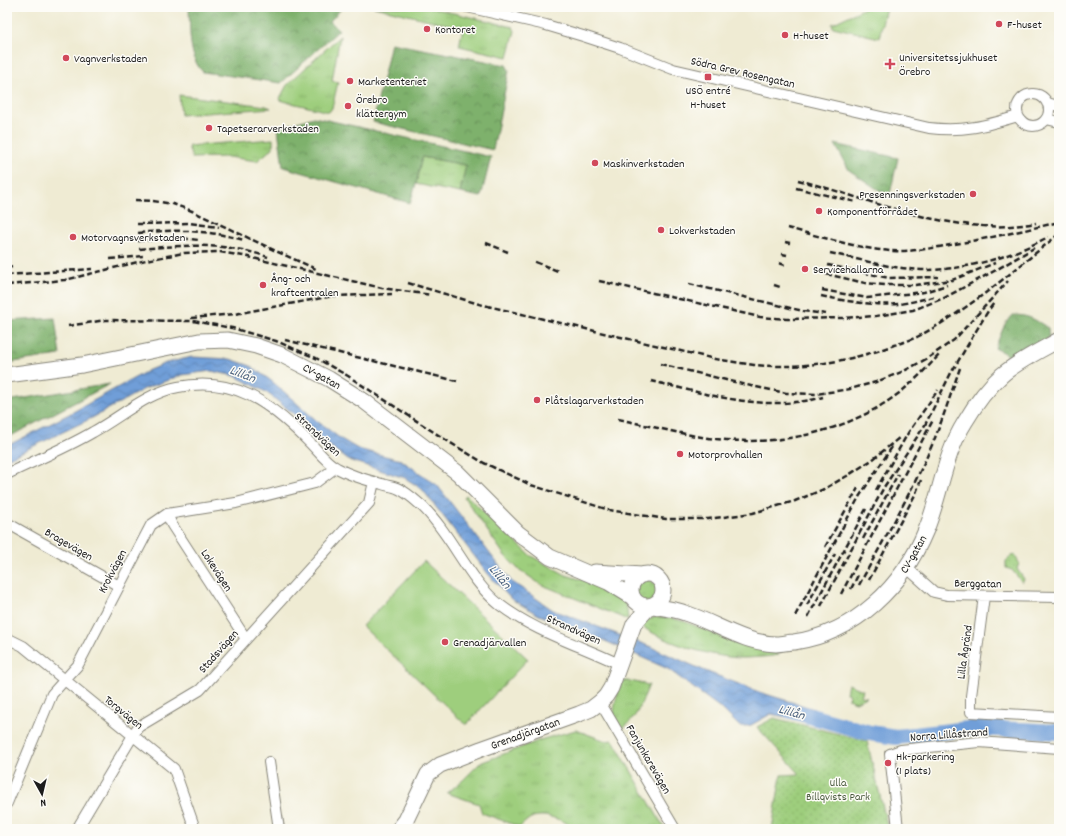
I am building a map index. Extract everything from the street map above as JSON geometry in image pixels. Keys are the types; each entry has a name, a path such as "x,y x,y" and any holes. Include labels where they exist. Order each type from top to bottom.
{"street":[{"name":"Södra Grev Rosengatan","path":"467,7 546,25 583,36 620,48 673,69 929,128 956,130 970,129 1018,116"},
{"path":"1036,95 1042,97 1047,103 1048,110 1046,119 1040,124 1030,126 1024,124 1018,116 1018,104 1026,96 1036,95"},
{"path":"1047,103 1059,106"},
{"path":"1046,119 1059,122"},
{"name":"CV-gatan","path":"7,375 95,363 199,340 228,340 256,346 282,355 329,379 364,401 458,473 518,533 550,557 608,582 632,598"},
{"name":"CV-gatan","path":"651,606 685,612 744,637 761,642 777,644 809,640 835,630 862,614 886,593 906,567 926,530 949,454 964,423 981,398 1003,374 1033,354 1059,340"},
{"name":"Strandvägen","path":"7,474 92,433 150,397 176,387 202,384 215,384 227,387 262,402 291,425 335,468 352,476 399,489 423,508 439,525 478,581 499,604 526,622 621,659"},
{"name":"Krokvägen","path":"7,803 52,694 78,665 151,524 167,514 236,503 315,483 335,468"},
{"name":"Stadsvägen","path":"77,829 138,727 200,690 369,504 374,482"},
{"name":"Lokevägen","path":"167,514 172,525 246,639"},
{"name":"Bragevägen","path":"7,523 119,586"},
{"name":"Berggatan","path":"906,567 934,592 947,595 1059,597"},
{"name":"CV-gatan","path":"580,570 642,574"},
{"path":"642,574 652,575 657,578 662,583 663,589 661,599 651,606 641,606 632,598 631,585 636,578 642,574"},
{"name":"CV-gatan","path":"663,589 673,603 685,612"},
{"name":"Lilla Ågränd","path":"984,596 971,696 971,712 1059,716"},
{"name":"Grenadjärgatan","path":"399,829 406,820 428,774 440,765 579,714 591,709 600,702 610,688 631,631 632,598"},
{"name":"Grenadjärgatan","path":"631,631 651,606"},
{"name":"Torgvägen","path":"7,638 23,646 174,769 195,829"},
{"name":"Fanjunkarevägen","path":"600,702 674,829"},
{"name":"Norra Lillåstrand","path":"898,829 890,754 901,750 974,743 1059,748"},
{"path":"270,762 279,829"}],"green space":[{"path":"189,7 343,7 330,21 339,30 281,83 203,72 198,66 192,51"},
{"path":"374,7 428,7 513,27 515,31 508,57 459,46 463,28"},
{"path":"867,7 886,7 879,38 833,27 832,24"},
{"path":"340,36 332,81 338,82 332,108 329,112 279,100 287,85"},
{"path":"391,43 506,65 509,70 493,150 373,122"},
{"path":"179,95 266,106 271,108 181,115"},
{"path":"314,117 491,157 481,197 460,193 466,165 422,157 410,203 283,167 278,128"},
{"path":"273,139 273,148 257,161 228,157 192,158 188,146"},
{"path":"835,144 898,158 890,194 880,191 849,170"},
{"path":"421,157 466,165 460,193 416,184"},
{"path":"1012,315 1031,318 1039,322 1048,328 1049,338 1015,359 995,348 1005,324"},
{"path":"55,318 60,355 7,363 7,321"},
{"path":"110,384 7,438 7,401"},
{"path":"466,495 531,556 566,575 609,588 624,600 628,620 540,584 517,568 505,556 464,497"},
{"path":"1015,555 1019,563 1017,569 1024,579 1022,582 1012,570 1006,568 1006,561 1011,556"},
{"name":"Grenadjärvallen","path":"424,561 528,659 466,725 362,626"},
{"path":"647,580 651,581 657,587 657,595 651,601 647,602 643,601 637,595 636,591 637,587 643,581"},
{"path":"655,617 671,618 686,622 745,646 775,652 779,655 739,658 714,655 688,648 663,638 641,626 646,620"},
{"path":"624,681 649,685 635,715 627,725 621,729 615,718 614,710 618,692"},
{"path":"848,684 863,690 861,696 867,697 856,702 848,699 849,694 846,693"},
{"name":"Ulla Billqvists Park","path":"774,718 867,741 888,829 772,829 781,775 800,774 757,727"},
{"path":"576,730 606,741 613,740 665,829 576,829 567,823 544,816 533,817 520,827 482,813 479,804 447,793 462,781 480,763 543,739"}],"water":[{"path":"192,357 230,359 251,366 274,383 317,421 341,439 358,449 401,460 437,485 511,581 553,610 649,646 703,670 759,692 814,709 809,716 793,715 786,717 771,714 751,725 740,727 723,710 668,669 596,637 539,615 511,599 489,575 422,489 405,478 348,460 326,443 303,421 266,392 235,376 211,371 182,375 144,389 94,417 7,459 7,446 149,370 166,363"}],"waterway":[{"name":"Lillån","path":"789,710 870,733 896,737 977,728 1059,732"}],"railway":[{"path":"798,180 915,215 945,221 975,225 1005,226 1036,223"},
{"path":"796,188 856,202"},
{"path":"135,200 173,204 192,211 316,269"},
{"path":"787,228 865,248 891,251 909,251 961,243 1059,222"},
{"path":"137,224 189,223 219,227"},
{"path":"138,233 191,231 217,234 244,240"},
{"path":"408,283 479,304 715,359 754,365 807,365 860,356 917,337 955,315 973,302 1008,276 1059,234"},
{"path":"830,253 879,264 917,270 944,269 975,264 1006,256 1048,237"},
{"path":"138,241 179,238 199,240"},
{"path":"785,242 790,243"},
{"path":"486,243 508,252"},
{"path":"139,249 172,246 204,246 236,249 268,257"},
{"path":"599,281 760,317 787,319 876,316 913,310 944,298 1034,248"},
{"path":"7,285 65,280 146,260 184,253 220,252 244,256 382,288 431,295"},
{"path":"782,254 787,255"},
{"path":"110,259 144,256"},
{"path":"535,262 558,271"},
{"path":"779,263 785,265"},
{"path":"826,274 865,283 915,285 952,280 995,263"},
{"path":"828,265 889,278 938,277"},
{"path":"7,268 12,267"},
{"path":"7,275 92,269"},
{"path":"660,364 786,393 816,394 850,389 876,382 904,371 928,358 954,340 1008,281"},
{"path":"689,284 803,311 826,314"},
{"path":"774,285 780,287"},
{"path":"822,290 867,298 924,292 947,285"},
{"path":"191,318 235,314 333,296 392,294"},
{"path":"821,296 859,303 879,304 907,303 934,297"},
{"path":"821,606 884,487 925,425 951,373 994,303"},
{"path":"68,326 106,320 193,321 232,328 276,341 316,358 348,376 484,463 531,485 609,510 666,519 708,519 753,513 795,501 824,489 847,476 872,460 899,438"},
{"path":"285,340 457,381"},
{"path":"618,419 679,433 739,441 784,439 806,435 848,422 888,401 909,385 940,354"},
{"path":"859,585 896,519 929,452 960,368"},
{"path":"651,381 736,400 780,403 823,397"},
{"path":"876,490 908,433 938,390"},
{"path":"841,594 933,420"},
{"path":"795,616 859,497 892,447"},
{"path":"863,539 898,474"},
{"path":"869,580 916,493 921,480"},
{"path":"825,547 858,488"},
{"path":"808,617 866,509"},
{"path":"807,605 835,554"},
{"path":"851,589 858,575"}],"place":[{"name":"F-huset","path":"999,24"},
{"name":"Kontoret","path":"427,29"},
{"name":"H-huset","path":"785,35"},
{"name":"Vagnverkstaden","path":"66,58"},
{"name":"Universitetssjukhuset Örebro","path":"890,64"},
{"name":"USÖ entré H-huset","path":"708,77"},
{"name":"Marketenteriet","path":"350,81"},
{"name":"Örebro klättergym","path":"348,106"},
{"name":"Tapetserarverkstaden","path":"209,128"},
{"name":"Maskinverkstaden","path":"595,163"},
{"name":"Presenningsverkstaden","path":"973,194"},
{"name":"Komponentförrådet","path":"819,211"},
{"name":"Lokverkstaden","path":"661,230"},
{"name":"Motorvagnsverkstaden","path":"73,237"},
{"name":"Servicehallarna","path":"805,269"},
{"name":"Ång- och kraftcentralen","path":"263,285"},
{"name":"Plåtslagarverkstaden","path":"537,400"},
{"name":"Motorprovhallen","path":"680,454"},
{"name":"Grenadjärvallen","path":"445,642"},
{"name":"Hk-parkering (1 plats)","path":"888,763"}]}
